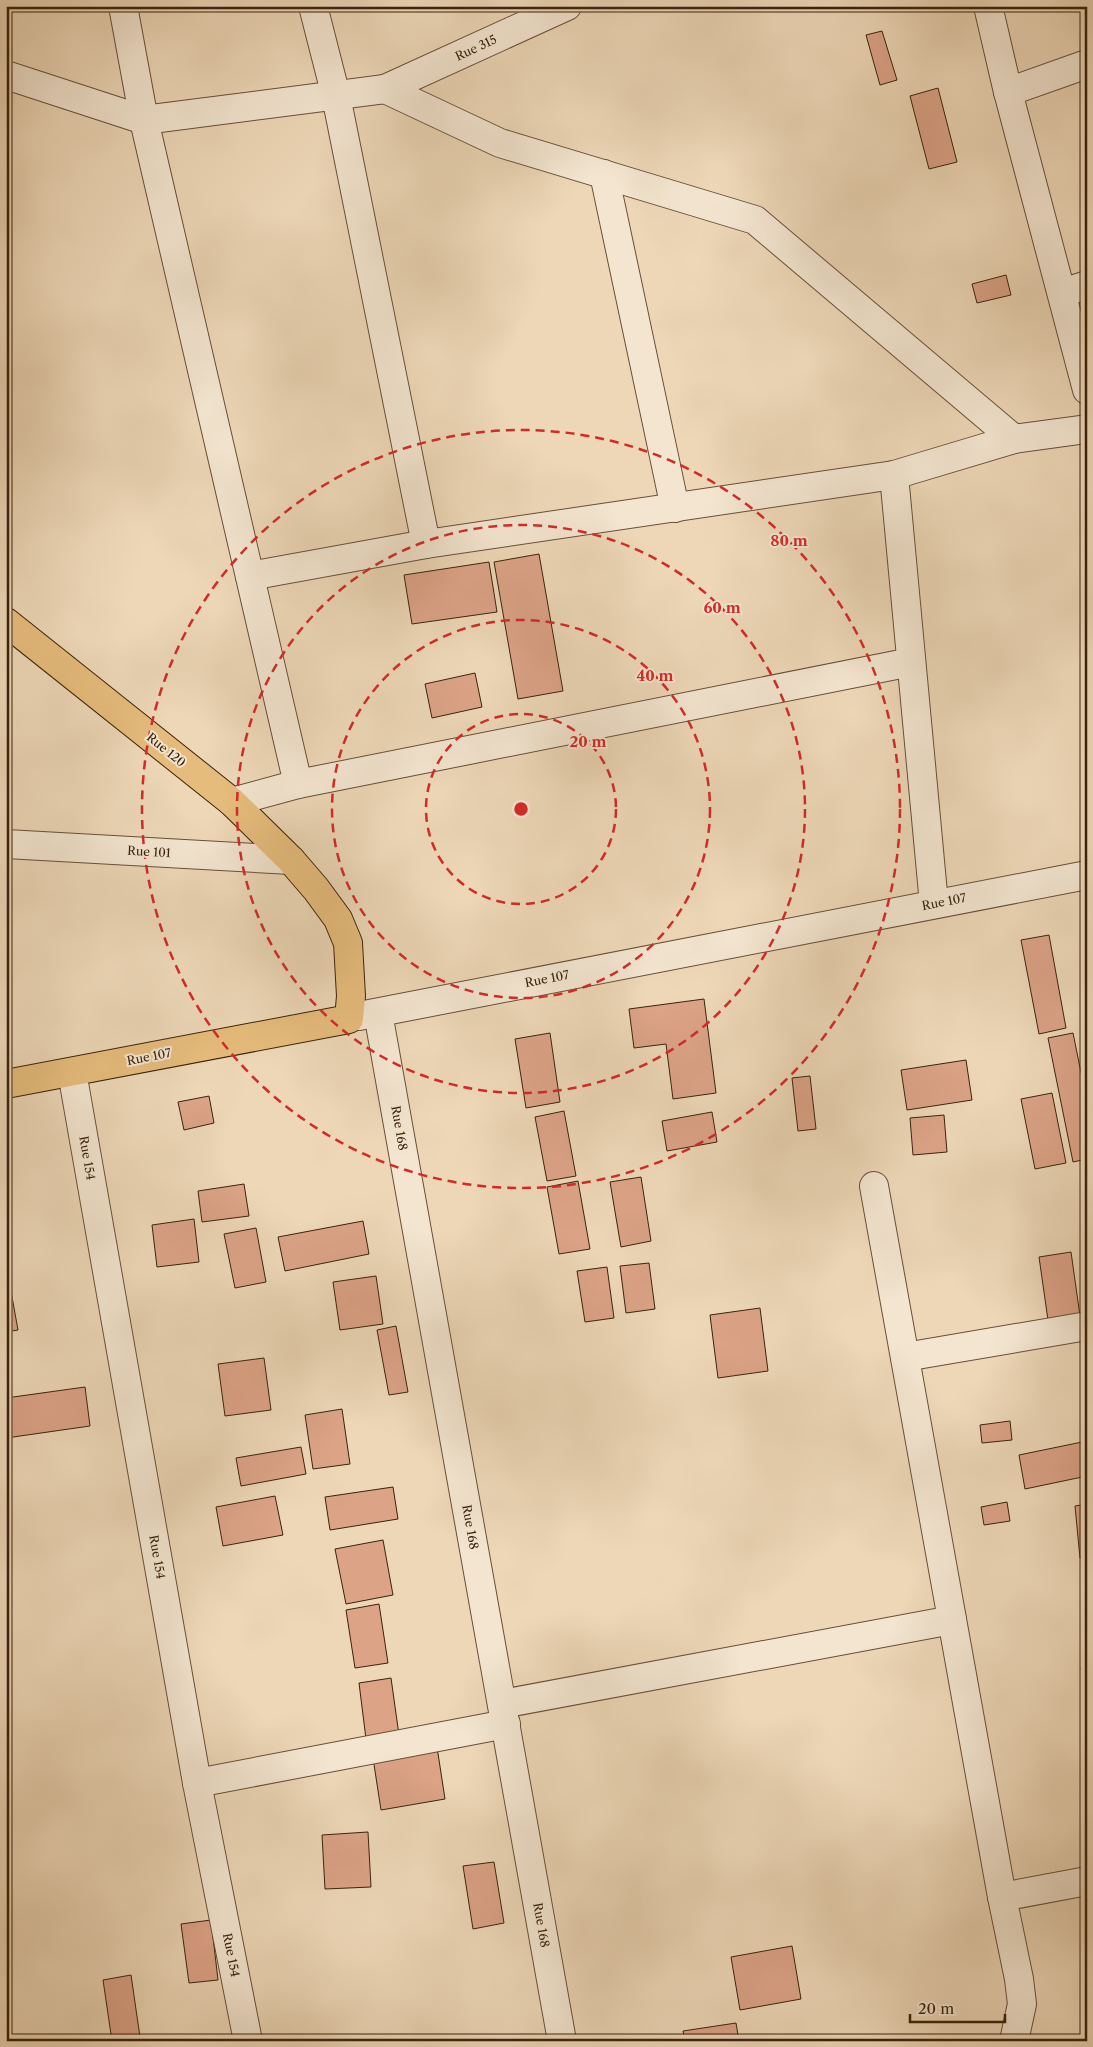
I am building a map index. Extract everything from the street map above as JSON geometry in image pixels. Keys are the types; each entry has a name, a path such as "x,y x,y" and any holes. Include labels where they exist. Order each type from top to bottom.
{"main road":[{"name":"Rue 120","path":"6,622 232,802 291,860 338,919 348,943 351,996 349,1019"},
{"name":"Rue 107","path":"6,1084 349,1019"}],"street":[{"path":"123,6 144,120 298,784"},
{"path":"313,6 336,96 426,544"},
{"name":"Rue 315","path":"144,120 385,89 566,6"},
{"path":"988,6 1008,92 1074,289 1087,390"},
{"path":"1008,92 1087,64"},
{"path":"6,75 144,120"},
{"path":"385,89 500,143 755,220 1014,439"},
{"path":"604,174 675,508"},
{"path":"250,576 426,544 894,476 1014,439 1087,429"},
{"path":"894,476 934,904"},
{"path":"232,802 298,784 911,662"},
{"name":"Rue 101","path":"6,844 291,860"},
{"name":"Rue 107","path":"349,1019 1087,875"},
{"name":"Rue 168","path":"378,1012 562,2041"},
{"name":"Rue 154","path":"72,1072 197,1783 248,2041"},
{"path":"874,1186 1002,1897 1020,1979 1022,2004 1014,2041"},
{"path":"904,1357 1087,1326"},
{"path":"197,1783 504,1714 952,1620"},
{"path":"1002,1897 1087,1882"}],"building":[{"path":"882,31 897,80 880,85 866,35"},
{"path":"938,88 957,162 929,169 910,96"},
{"path":"1006,275 1011,295 977,303 972,284"},
{"path":"539,554 563,691 518,699 494,562"},
{"path":"489,562 497,612 412,624 404,575"},
{"path":"475,673 482,707 432,718 425,684"},
{"path":"1049,935 1066,1028 1039,1034 1021,940"},
{"path":"704,999 716,1093 673,1099 666,1044 634,1048 629,1009"},
{"path":"550,1033 560,1102 526,1108 515,1039"},
{"path":"1073,1033 1087,1102 1087,1159 1073,1162 1048,1038"},
{"path":"966,1060 972,1100 907,1110 901,1070"},
{"path":"810,1076 816,1129 798,1131 792,1078"},
{"path":"1052,1093 1066,1163 1035,1169 1021,1099"},
{"path":"209,1096 214,1123 184,1130 178,1102"},
{"path":"564,1111 576,1176 547,1181 535,1117"},
{"path":"712,1112 717,1142 667,1151 662,1121"},
{"path":"944,1115 947,1152 913,1155 910,1118"},
{"path":"641,1177 651,1241 621,1247 610,1182"},
{"path":"578,1181 590,1249 559,1254 547,1187"},
{"path":"244,1184 249,1216 202,1222 198,1191"},
{"path":"194,1219 199,1262 157,1267 152,1225"},
{"path":"363,1221 369,1254 285,1271 278,1237"},
{"path":"256,1228 266,1282 235,1288 224,1234"},
{"path":"1071,1252 1080,1316 1048,1320 1039,1257"},
{"path":"649,1263 655,1309 626,1313 620,1266"},
{"path":"607,1267 614,1318 585,1322 577,1271"},
{"path":"6,1270 18,1330 6,1332"},
{"path":"376,1276 383,1324 340,1330 333,1282"},
{"path":"760,1308 768,1371 718,1378 710,1315"},
{"path":"396,1326 408,1392 389,1395 377,1330"},
{"path":"264,1358 271,1410 225,1416 218,1364"},
{"path":"85,1387 90,1426 6,1438 6,1398"},
{"path":"342,1409 350,1464 313,1469 305,1415"},
{"path":"1010,1421 1012,1440 982,1443 980,1425"},
{"path":"1087,1441 1087,1476 1025,1489 1019,1455"},
{"path":"301,1447 306,1474 241,1486 236,1458"},
{"path":"393,1487 398,1519 330,1530 325,1497"},
{"path":"275,1496 283,1535 223,1546 216,1507"},
{"path":"1007,1502 1010,1521 984,1525 981,1507"},
{"path":"1087,1504 1087,1557 1080,1558 1075,1506"},
{"path":"383,1540 393,1595 346,1604 335,1549"},
{"path":"379,1604 388,1663 355,1668 346,1610"},
{"path":"1087,1666 1087,1703 1081,1668"},
{"path":"391,1678 399,1735 366,1739 359,1683"},
{"path":"437,1747 445,1799 381,1810 373,1758"},
{"path":"368,1832 371,1887 325,1889 322,1835"},
{"path":"494,1862 504,1923 473,1929 463,1866"},
{"path":"211,1920 218,1980 189,1983 181,1924"},
{"path":"792,1946 801,1999 740,2010 731,1957"},
{"path":"131,1975 140,2037 112,2041 103,1980"},
{"path":"736,2023 739,2041 685,2041 683,2031"}]}
